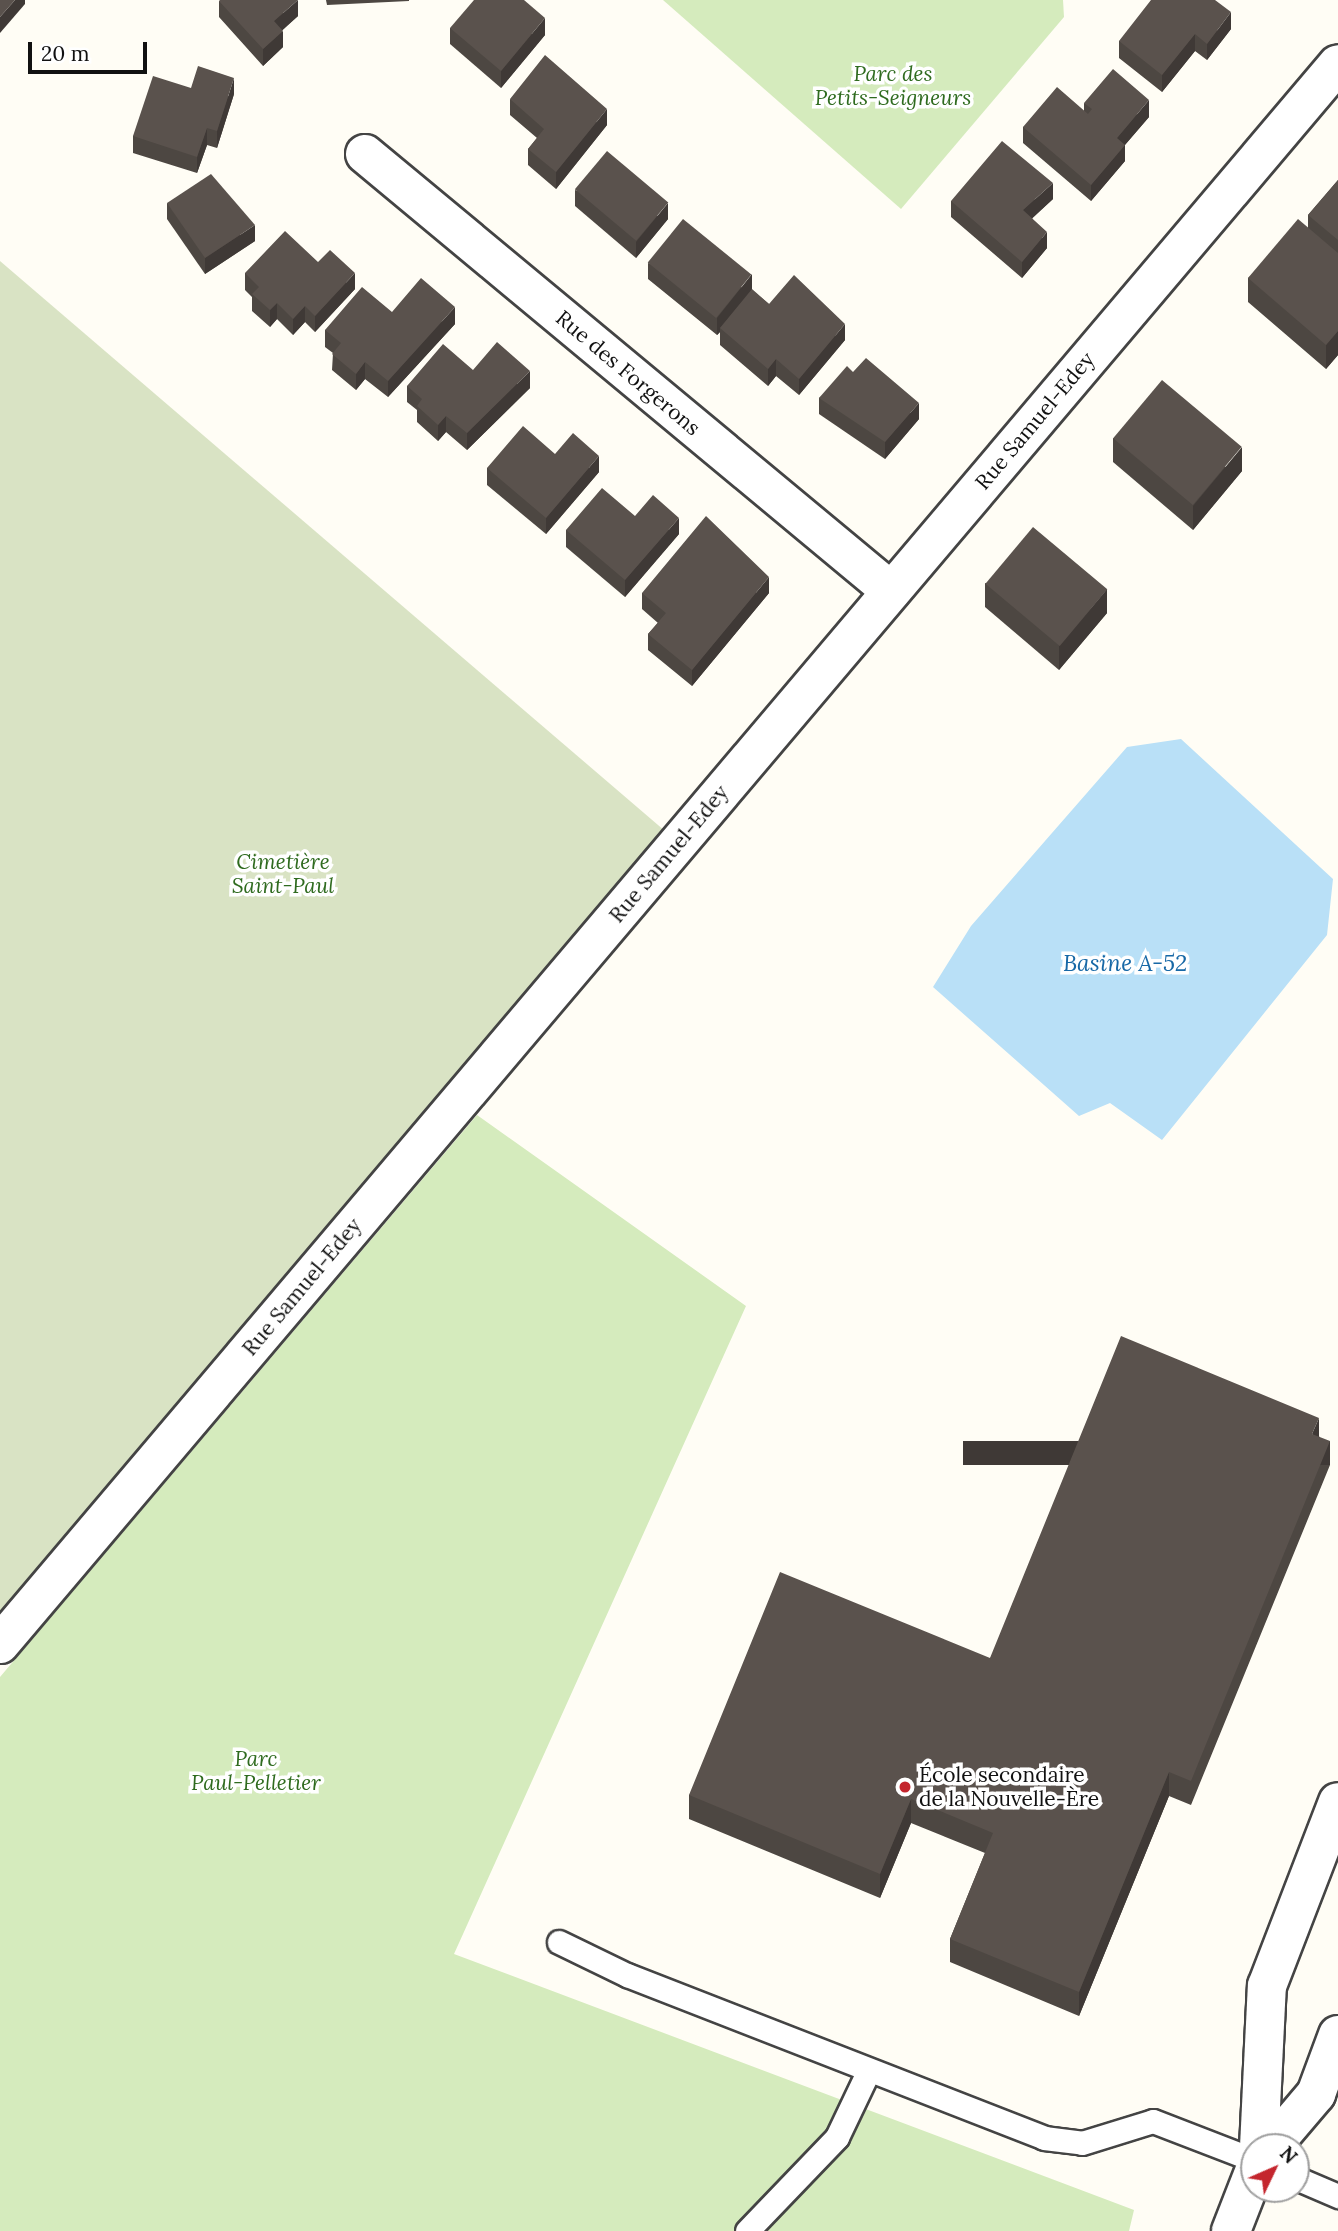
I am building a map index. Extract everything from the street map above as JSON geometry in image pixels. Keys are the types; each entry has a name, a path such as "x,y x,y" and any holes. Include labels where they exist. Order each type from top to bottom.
{"street":[{"name":"Rue Samuel-Edey","path":"0,1644 1338,64"},
{"name":"Rue des Forgerons","path":"365,154 891,591"},
{"path":"1260,2133 1267,1986 1338,1802"},
{"path":"1283,2133 1316,2094 1338,2035"},
{"path":"1231,2231 1242,2203"}],"lane":[{"path":"559,1942 868,2072 1044,2138 1082,2143 1153,2121 1240,2155"},
{"path":"747,2231 837,2137 868,2072"},
{"path":"1310,2184 1338,2196"}],"green space":[{"name":"Parc des Petits-Seigneurs","path":"663,0 1063,0 1064,17 901,209"},
{"name":"Cimetière Saint-Paul","path":"0,261 679,843 0,1644"},
{"name":"Parc Paul-Pelletier","path":"477,1115 746,1306 454,1954 1134,2210 1129,2231 0,2231 0,1677"}],"water":[{"name":"Basine A-52","path":"1181,739 1333,879 1327,935 1162,1140 1110,1103 1079,1116 933,987 971,926 1127,747"}],"building":[{"path":"0,0 15,0 0,17"},
{"path":"220,0 298,0 274,21 283,31 263,49"},
{"path":"474,0 524,0 545,18 501,71 450,28"},
{"path":"1151,0 1215,0 1231,12 1207,44 1195,34 1162,75 1119,41"},
{"path":"545,55 607,109 556,172 528,149 544,129 510,99"},
{"path":"198,66 234,78 217,131 207,128 197,157 133,136 153,76 191,88"},
{"path":"1113,69 1149,100 1117,138 1125,145 1091,185 1023,127 1057,87 1088,114 1092,109 1084,103"},
{"path":"1002,141 1053,183 1023,210 1047,232 1022,262 951,201"},
{"path":"607,151 668,202 636,241 575,189"},
{"path":"211,174 255,225 205,258 167,203"},
{"path":"1338,180 1338,240 1308,215"},
{"path":"683,219 751,274 716,318 648,263"},
{"path":"1298,219 1338,253 1338,331 1326,345 1248,278"},
{"path":"285,231 318,262 330,250 355,273 315,316 305,306 293,319 277,303 270,310 252,294 259,287 245,273"},
{"path":"794,275 845,324 799,379 776,359 768,369 720,328 752,289 769,304"},
{"path":"421,278 455,307 388,381 365,362 356,374 332,354 341,343 325,330 362,287 392,312"},
{"path":"497,342 530,371 467,433 446,416 438,425 417,406 422,399 407,386 443,344 473,370"},
{"path":"866,358 919,403 885,442 819,398 847,366 853,372"},
{"path":"1162,380 1242,447 1193,505 1113,438"},
{"path":"523,426 555,454 573,433 599,456 546,518 487,468"},
{"path":"602,488 635,516 653,495 679,518 625,580 566,530"},
{"path":"706,516 769,577 692,670 648,634 666,613 642,593"},
{"path":"1033,527 1107,589 1060,646 985,584"},
{"path":"1121,1336 1319,1418 1312,1434 1330,1441 1191,1781 1169,1772 1079,1992 950,1939 993,1833 911,1799 880,1874 689,1795 780,1572 990,1658"}],"place":[{"name":"École secondaire de la Nouvelle-Ère","path":"905,1787"}]}
